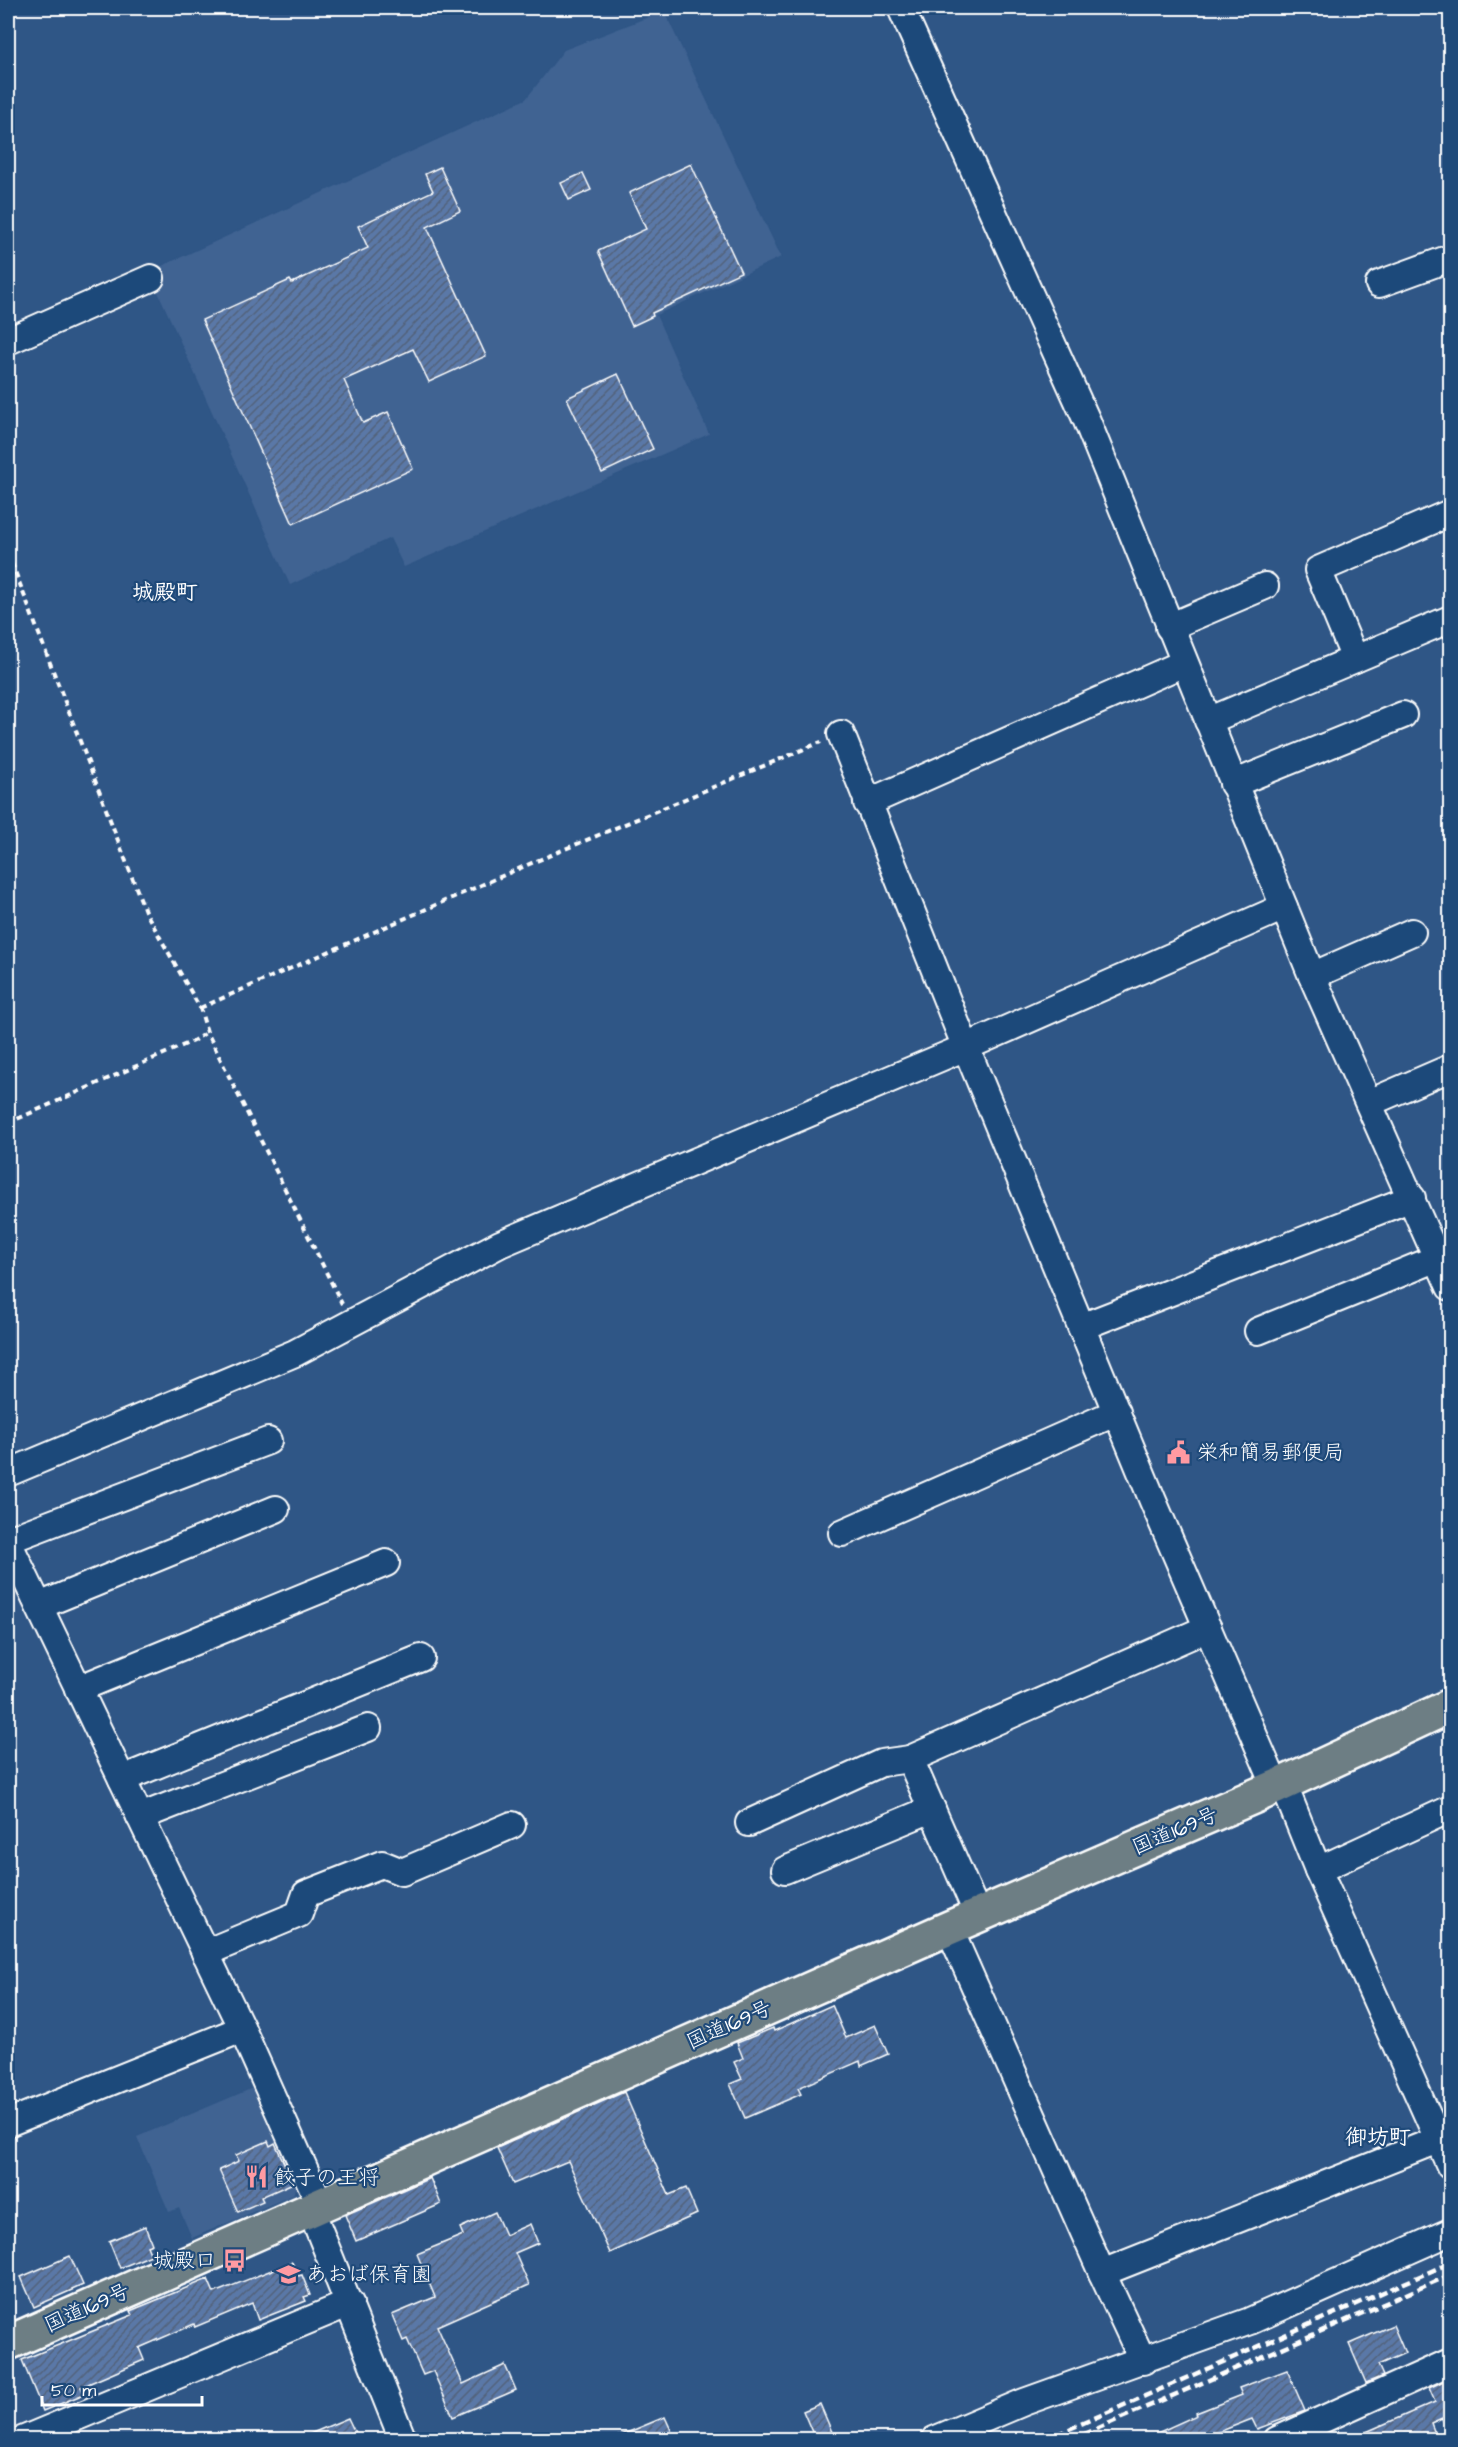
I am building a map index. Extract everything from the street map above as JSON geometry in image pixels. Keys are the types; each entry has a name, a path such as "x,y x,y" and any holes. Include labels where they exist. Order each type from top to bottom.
{"highway":[{"name":"国道169号","path":"8,2343 964,1921 1280,1785 1450,1706"}],"street":[{"path":"901,8 1087,421 1312,976 1445,1268 1258,1332"},
{"path":"1379,284 1450,258"},
{"path":"8,341 151,278"},
{"path":"1355,659 1318,570 1450,513"},
{"path":"1169,627 1265,586"},
{"path":"1208,721 1450,619"},
{"path":"867,803 1184,663"},
{"path":"1233,784 1403,715"},
{"path":"841,734 966,1047 1208,1628 1318,1870 1445,2138 1450,2166"},
{"path":"8,1473 296,1353 500,1244 966,1047 1284,907"},
{"path":"1312,976 1412,932"},
{"path":"1369,1103 1450,1068"},
{"path":"1082,1327 1412,1198"},
{"path":"842,1533 1117,1412"},
{"path":"268,1441 8,1541 242,2029 316,2207 350,2303 404,2439"},
{"path":"39,1606 276,1509"},
{"path":"78,1689 386,1563"},
{"path":"749,1823 881,1763 910,1760 1208,1628"},
{"path":"122,1779 421,1658"},
{"path":"140,1817 369,1728"},
{"path":"910,1760 932,1809 964,1921 1102,2273 1143,2361"},
{"path":"785,1870 932,1809"},
{"path":"1318,1870 1450,1809"},
{"path":"205,1953 299,1914 306,1894 382,1864 402,1872 512,1826"},
{"path":"8,2123 242,2029"},
{"path":"1102,2273 1445,2138"},
{"path":"934,2439 1024,2402 1250,2321 1450,2232"},
{"path":"22,2439 66,2431 350,2303"},
{"path":"1278,2439 1450,2362"}],"path":[{"path":"8,552 145,910 200,1008 207,1032 352,1325"},
{"path":"200,1008 534,862 841,734"},
{"path":"8,1123 193,1041 207,1032"}],"shaded area":[{"path":"664,11 781,257 656,315 709,434 404,567 390,538 290,585 149,272 526,99 564,50"},
{"path":"260,2085 299,2175 293,2195 192,2238 179,2208 169,2212 137,2137"}],"building":[{"path":"691,164 741,272 652,313 653,316 632,326 598,251 646,229 629,193"},
{"path":"440,167 460,211 427,227 486,356 429,382 413,349 344,380 363,423 388,412 413,469 293,524 202,320 290,280 292,283 368,248 358,226 433,191 425,174"},
{"path":"583,173 591,190 569,200 561,183"},
{"path":"618,374 653,449 602,473 567,398"},
{"path":"832,2005 846,2038 875,2025 888,2054 861,2066 860,2061 798,2088 801,2094 745,2118 730,2084 742,2079 734,2062 743,2058 737,2043 773,2028 774,2031"},
{"path":"624,2092 669,2195 686,2188 697,2214 610,2253 568,2161 513,2184 497,2148"},
{"name":"餃子の王将","path":"268,2141 270,2146 275,2143 293,2183 261,2197 263,2201 238,2212 219,2170 239,2161 236,2155"},
{"path":"430,2178 441,2204 356,2241 345,2215"},
{"path":"495,2212 505,2235 530,2224 538,2243 515,2253 529,2285 437,2326 463,2384 505,2365 516,2390 453,2417 433,2371 423,2375 407,2339 403,2341 392,2315 435,2297 417,2254 463,2235 460,2228"},
{"path":"145,2226 152,2244 147,2246 151,2255 120,2268 109,2241"},
{"path":"70,2256 83,2285 34,2307 21,2277"},
{"path":"292,2262 298,2276 302,2275 310,2295 304,2297 306,2301 258,2320 252,2303 195,2327 194,2324 139,2348 144,2360 81,2387 84,2394 43,2411 22,2360 132,2315 130,2311 208,2279 214,2293"},
{"path":"1393,2325 1405,2353 1378,2365 1383,2376 1366,2383 1349,2344"},
{"path":"1287,2370 1305,2411 1257,2429 1252,2419 1201,2439 1144,2439 1197,2415 1196,2413 1242,2395 1239,2388"},
{"path":"1450,2378 1450,2438 1442,2418 1431,2423 1437,2439 1350,2439 1435,2402 1429,2388"},
{"path":"820,2404 835,2439 815,2439 803,2411"},
{"path":"665,2417 675,2439 612,2439"},
{"path":"348,2418 358,2439 298,2439"}],"railway":[{"path":"1044,2440 1450,2263"},
{"path":"1071,2440 1450,2275"}],"place":[{"name":"栄和簡易郵便局","path":"1179,1452"},
{"name":"餃子の王将","path":"256,2177"},
{"name":"城殿口","path":"234,2260"},
{"name":"あおば保育園","path":"288,2274"}],"district":[{"name":"城殿町","path":"165,592"},
{"name":"御坊町","path":"1378,2137"}]}
